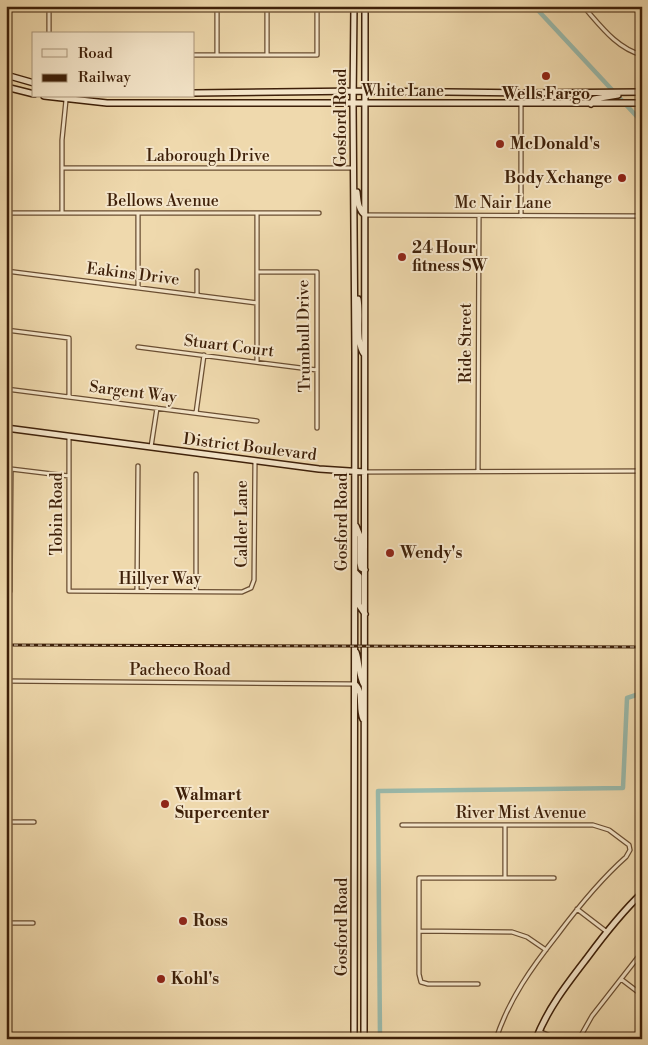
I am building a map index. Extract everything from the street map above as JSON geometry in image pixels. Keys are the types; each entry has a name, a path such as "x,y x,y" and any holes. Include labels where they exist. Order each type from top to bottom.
{"main road":[{"path":"6,16 10,6"},
{"name":"Gosford Road","path":"354,6 356,471 354,572 354,1039"},
{"name":"Gosford Road","path":"364,1039 365,8"},
{"path":"6,75 32,82"},
{"path":"6,87 32,94"},
{"name":"White Lane","path":"195,93 364,91 521,93 642,103"},
{"name":"White Lane","path":"55,98 107,103 591,104 598,98 642,92"},
{"path":"354,175 359,207 365,215"},
{"path":"355,289 360,308 361,349 365,355"},
{"name":"District Boulevard","path":"6,428 365,472"},
{"path":"355,524 360,536 361,568 365,570"},
{"path":"354,572 359,576 359,605 365,614"},
{"path":"354,650 360,662 361,679 365,686"},
{"path":"355,684 360,692 360,712 364,725"},
{"path":"536,1039 555,1000 622,913 642,893"}],"street":[{"path":"49,6 49,32"},
{"path":"217,6 217,55"},
{"path":"267,6 267,55"},
{"path":"195,55 317,55 318,6"},
{"path":"583,6 615,41 642,55"},
{"path":"521,93 521,216"},
{"path":"62,213 63,131 66,100"},
{"name":"Laborough Drive","path":"62,168 354,168"},
{"name":"Bellows Avenue","path":"6,213 319,213"},
{"path":"138,213 138,288"},
{"path":"257,213 257,362"},
{"name":"Mc Nair Lane","path":"365,215 642,216"},
{"name":"Ride Street","path":"478,470 479,216"},
{"name":"Eakins Drive","path":"6,271 257,303"},
{"path":"197,271 197,295"},
{"name":"Trumbull Drive","path":"257,272 317,272 317,428"},
{"path":"6,330 70,338 69,397"},
{"name":"Stuart Court","path":"138,347 317,370"},
{"path":"196,413 204,355"},
{"name":"Sargent Way","path":"6,388 257,421"},
{"path":"152,447 156,408"},
{"name":"Tobin Road","path":"69,436 69,591"},
{"name":"Calder Lane","path":"251,588 254,580 255,460"},
{"path":"137,591 138,466"},
{"path":"8,591 11,469 69,476"},
{"name":"District Boulevard","path":"365,472 478,470 642,471"},
{"path":"196,474 196,591"},
{"name":"Hillyer Way","path":"69,591 242,592 251,588"},
{"name":"Pacheco Road","path":"6,681 355,684"},
{"path":"6,822 34,822"},
{"name":"River Mist Avenue","path":"402,825 593,825 616,834 629,845 630,850 626,857 591,891 577,909"},
{"path":"505,825 505,878"},
{"path":"478,984 428,984 421,982 419,974 419,878 554,878"},
{"path":"402,1037 496,1038 513,998 526,976 577,909 607,932"},
{"path":"6,923 33,923"},
{"path":"419,931 512,932 527,937 546,950"},
{"path":"579,1039 592,1016 642,952"},
{"path":"621,979 642,995"},
{"path":"539,1031 557,1039"}],"waterway":[{"path":"534,6 642,122"},
{"path":"380,1039 378,791 623,788 627,698 642,693"}],"railway":[{"path":"6,645 642,647"}],"place":[{"name":"Wells Fargo","path":"546,76"},
{"name":"McDonald's","path":"500,144"},
{"name":"Body Xchange","path":"622,178"},
{"name":"24 Hour fitness SW","path":"402,257"},
{"name":"Wendy's","path":"390,553"},
{"name":"Walmart Supercenter","path":"165,804"},
{"name":"Ross","path":"183,921"},
{"name":"Kohl's","path":"161,979"}]}
